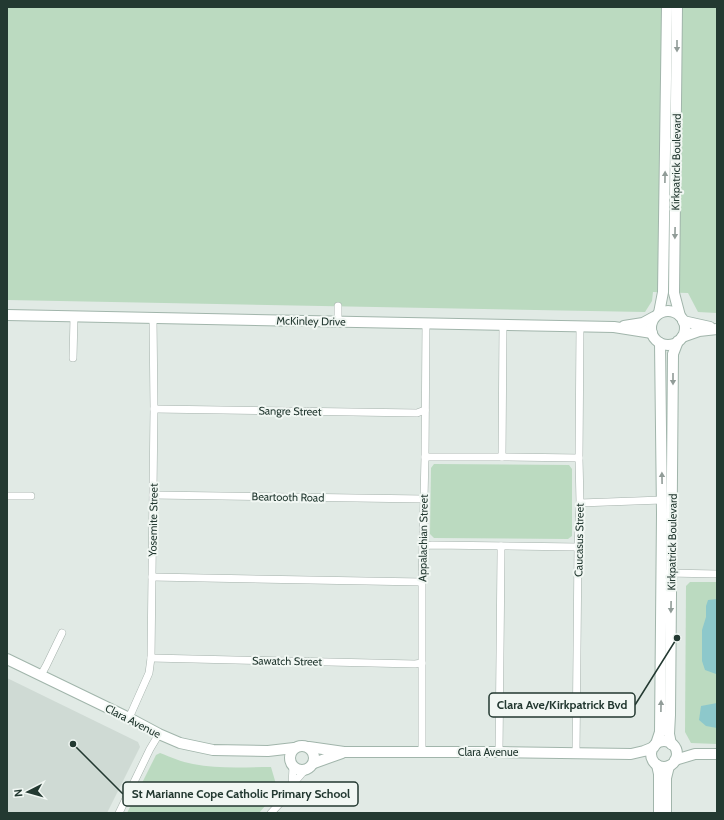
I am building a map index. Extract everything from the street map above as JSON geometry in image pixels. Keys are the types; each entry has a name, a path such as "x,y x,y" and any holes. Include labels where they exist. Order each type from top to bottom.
{"street":[{"name":"Kirkpatrick Boulevard","path":"657,315 663,292 667,7"},
{"name":"Kirkpatrick Boulevard","path":"677,7 674,292 681,318"},
{"path":"338,306 338,322"},
{"path":"664,311 670,311 681,318 717,329 695,332 680,339 674,344 668,345 660,343 654,338 651,328 652,322 657,315 664,311"},
{"name":"McKinley Drive","path":"7,315 580,326 614,327 652,333"},
{"name":"McKinley Drive","path":"614,327 643,323 657,315"},
{"path":"73,358 74,317"},
{"name":"Yosemite Street","path":"129,718 147,680 151,658 154,409 153,318"},
{"path":"680,339 684,332 684,326 681,318"},
{"name":"Appalachian Street","path":"422,752 422,582 426,410 426,324"},
{"path":"502,457 503,325"},
{"name":"Caucasus Street","path":"576,754 578,547 580,503 580,326"},
{"name":"Kirkpatrick Boulevard","path":"655,745 660,732 667,573 673,354 680,339"},
{"name":"Kirkpatrick Boulevard","path":"660,343 662,500 667,573 670,715 669,734 673,746"},
{"name":"Sangre Street","path":"154,409 417,413 426,410"},
{"path":"425,457 579,458"},
{"name":"Beartooth Road","path":"153,495 424,499"},
{"path":"7,496 31,496"},
{"path":"580,503 662,500"},
{"path":"423,546 578,547"},
{"path":"499,752 501,546"},
{"path":"667,573 717,574"},
{"path":"152,577 422,582"},
{"path":"41,675 62,633"},
{"name":"Sawatch Street","path":"151,658 422,663"},
{"name":"Clara Avenue","path":"7,659 180,743 213,750 268,751 294,748"},
{"path":"119,813 150,749 159,734"},
{"path":"659,813 659,774 651,755 655,745 660,742 665,742 695,754"},
{"path":"271,813 292,785 310,767 315,756 314,752 309,747 301,745 294,748 290,755 292,764 292,785"},
{"name":"Clara Avenue","path":"309,747 344,752 631,754 644,751 655,745"},
{"path":"666,813 666,778 676,752 673,746"},
{"name":"Clara Avenue","path":"268,751 292,764"},
{"name":"Clara Avenue","path":"310,767 344,752"},
{"name":"Clara Avenue","path":"631,754 655,764"},
{"path":"655,764 665,767 695,754 717,754"},
{"path":"292,764 297,769 301,770 310,767"}],"shaded area":[{"path":"7,678 138,742 140,747 107,813 7,813"}],"green space":[{"path":"7,7 717,7 717,313 698,312 688,293 653,292 652,301 645,312 7,300"},
{"path":"434,464 569,465 572,469 572,536 568,539 434,538 430,534 431,468"},
{"path":"690,582 717,582 717,744 691,743 685,732 686,586"},
{"path":"160,753 184,762 202,766 271,767 278,791 259,813 127,813 156,755"}],"water":[{"path":"717,599 716,674 705,670 702,661 702,630 706,617 706,606 708,600"},
{"path":"717,703 717,728 706,726 699,720 701,706"}],"place":[{"name":"Clara Ave/Kirkpatrick Bvd","path":"677,638"},
{"name":"St Marianne Cope Catholic Primary School","path":"73,744"}]}
